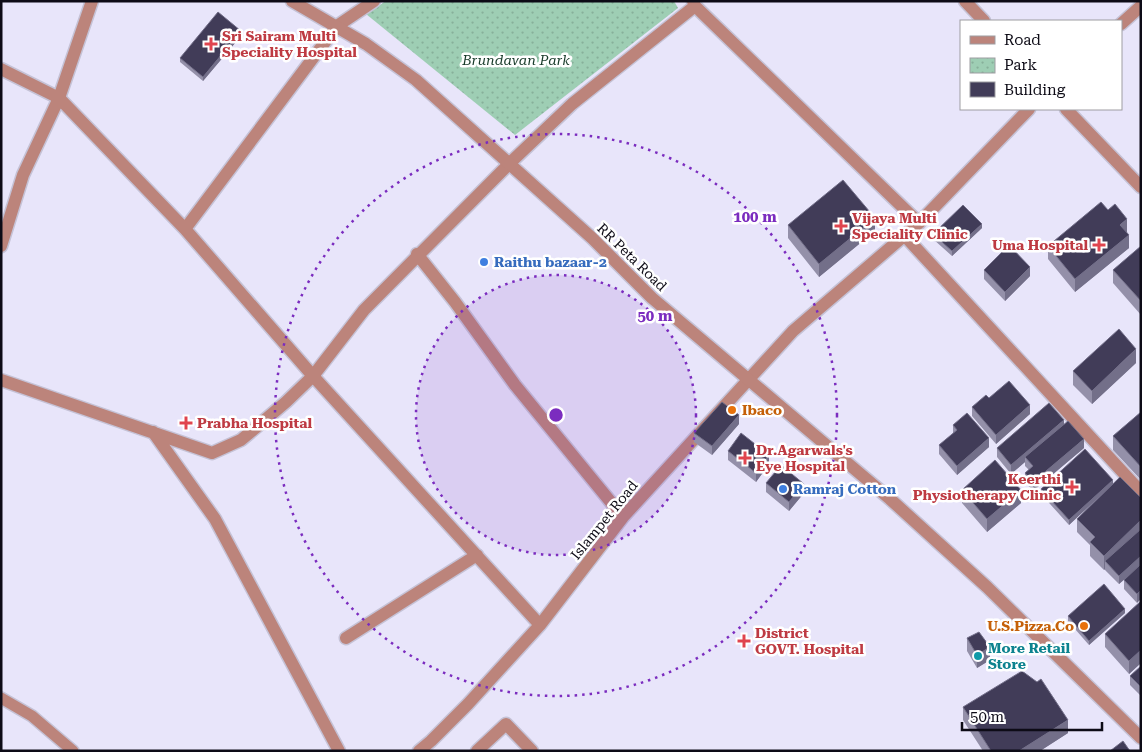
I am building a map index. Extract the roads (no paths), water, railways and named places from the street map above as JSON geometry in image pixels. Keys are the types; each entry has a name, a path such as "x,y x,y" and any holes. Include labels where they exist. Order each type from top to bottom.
{"street":[{"path":"1,246 24,175 59,98 92,1"},
{"name":"RR Peta Road","path":"292,1 337,26 416,80 592,238 652,298 890,499 987,587 1141,738"},
{"path":"185,229 337,26 374,1"},
{"path":"966,1 983,20"},
{"path":"1,380 212,453 241,440 313,376 364,310 417,254 510,163 572,104 694,3 919,223"},
{"path":"1122,23 1141,6"},
{"path":"1,69 59,98 185,229 313,376 540,626"},
{"name":"Islampet Road","path":"419,751 488,683 540,626 623,517 793,331 919,223 1028,110"},
{"path":"1067,110 1141,187"},
{"path":"904,235 1141,492"},
{"path":"417,254 455,302 515,385 623,517"},
{"path":"153,432 216,519 339,751"},
{"path":"346,638 477,555"},
{"path":"476,751 506,724 532,751"}],"lane":[{"path":"1,698 32,716 73,751"}],"place":[{"name":"Sri Sairam Multi Speciality Hospital","path":"211,44"},
{"name":"Vijaya Multi Speciality Clinic","path":"841,226"},
{"name":"Uma Hospital","path":"1099,245"},
{"name":"Raithu bazaar-2","path":"484,262"},
{"name":"Ibaco","path":"732,410"},
{"name":"Prabha Hospital","path":"186,423"},
{"name":"Dr.Agarwals's Eye Hospital","path":"745,458"},
{"name":"Keerthi Physiotherapy Clinic","path":"1072,487"},
{"name":"Ramraj Cotton","path":"783,489"},
{"name":"U.S.Pizza.Co","path":"1084,626"},
{"name":"District GOVT. Hospital","path":"744,641"},
{"name":"More Retail Store","path":"978,656"}],"park label":[{"name":"Brundavan Park","path":"516,60"}]}
